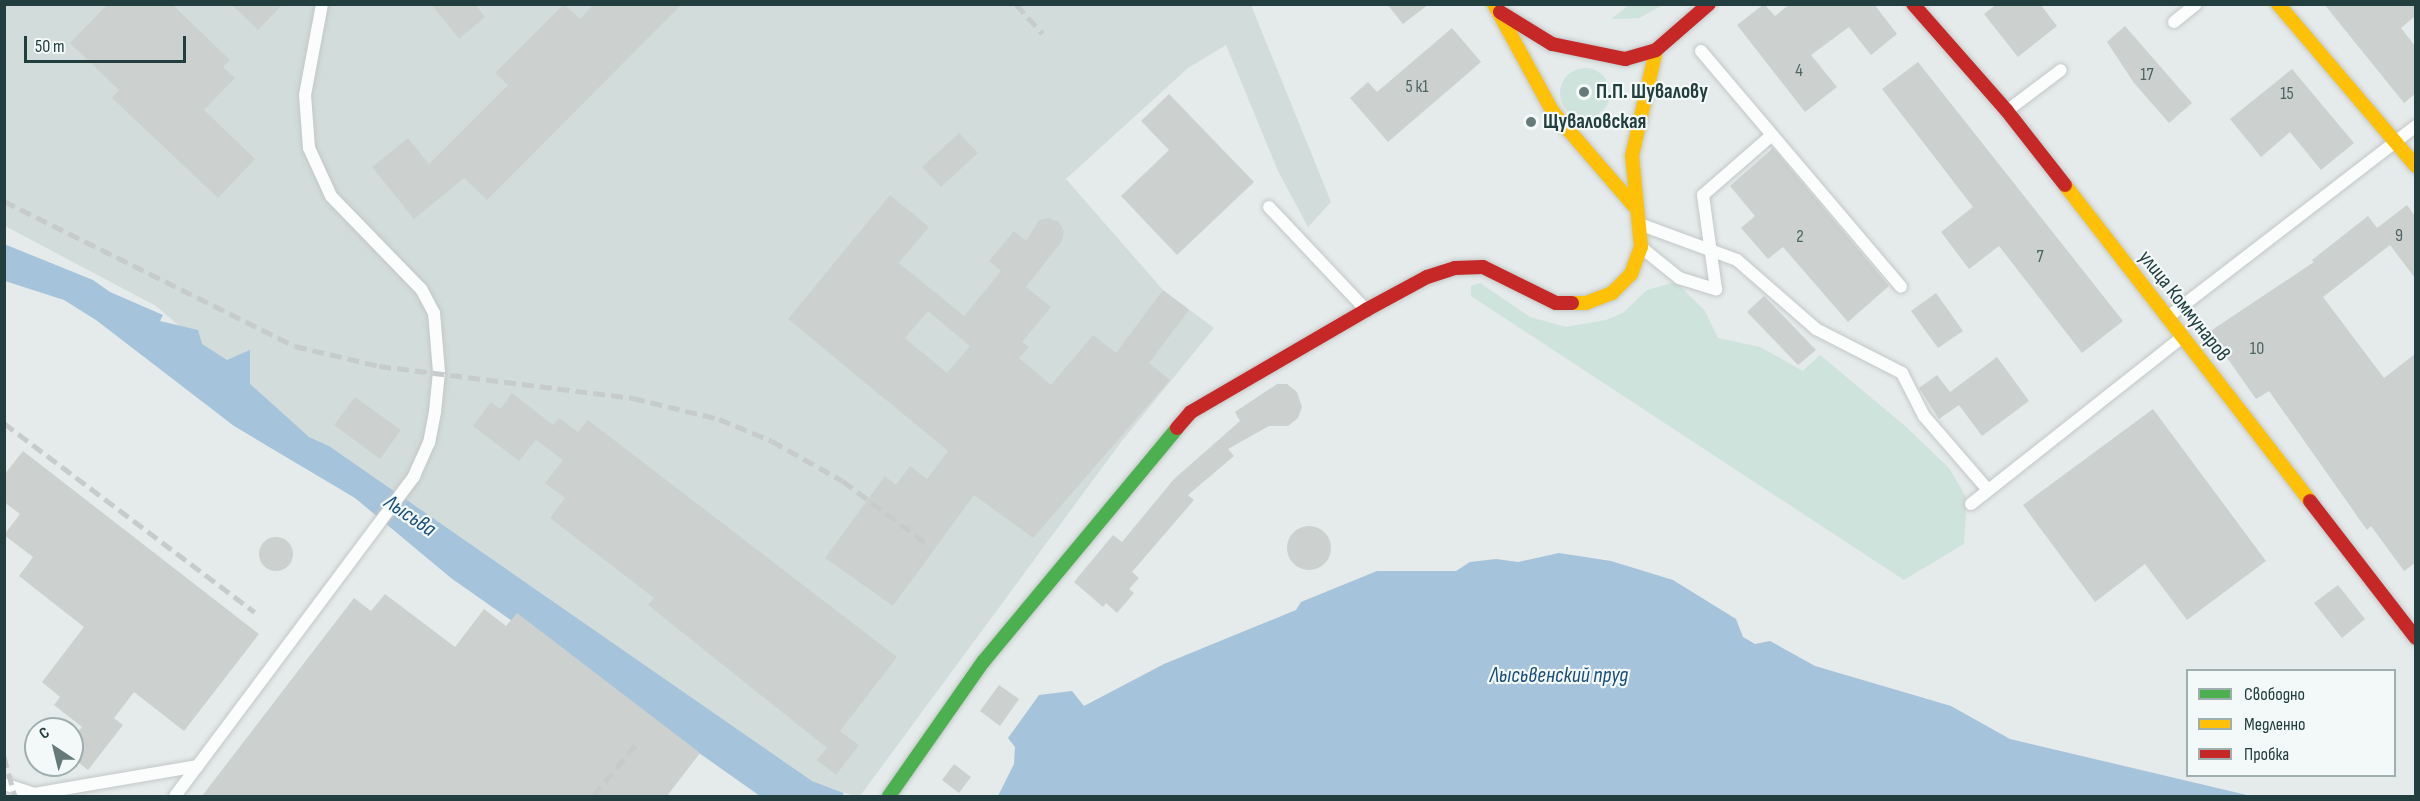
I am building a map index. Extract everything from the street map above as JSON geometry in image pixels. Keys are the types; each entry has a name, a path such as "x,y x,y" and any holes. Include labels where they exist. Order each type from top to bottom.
{"street":[{"path":"1496,8 1534,36 1568,50 1625,59 1656,50 1709,4"},
{"name":"улица Коммунаров","path":"1913,4 2007,111 2415,638"},
{"path":"2278,4 2415,166"},
{"path":"1496,8 1553,112 1634,206"},
{"path":"889,796 983,662 1191,412 1366,310 1427,277 1455,268 1483,267 1556,303 1586,303 1612,292 1631,274 1641,247 1634,206 1632,156 1656,50"}],"lane":[{"path":"176,796 414,476 429,443 435,412 439,372 434,313 421,290 336,203 312,156 305,95 322,4"},
{"path":"2174,22 2196,4"},
{"path":"1701,51 1901,287"},
{"path":"2007,111 2061,70"},
{"path":"2167,318 2415,126"},
{"path":"1641,247 1678,279 1716,289 1703,195 1772,135"},
{"path":"1269,207 1366,310"},
{"path":"1638,224 1737,260 1816,329 1902,373 1924,416 1988,490"},
{"path":"1971,504 2182,338"},
{"path":"4,784 34,794 198,766"}],"shaded area":[{"path":"4,5 1251,5 1331,202 1308,227 1278,171 1226,45 1188,68 1066,179 1163,290 1214,328 1121,442 860,796 854,796 812,781 329,446 309,437 156,306 5,226"}],"green space":[{"path":"1629,5 1663,5 1639,18 1611,19"},
{"path":"1585,68 1603,75 1610,93 1603,111 1585,118 1567,111 1560,93 1567,75"},
{"path":"1676,282 1705,311 1718,338 1760,347 1803,371 1820,355 1905,426 1949,468 1967,499 1964,544 1904,580 1471,296 1471,286 1480,283 1530,317 1566,327 1606,320 1623,313 1647,290"}],"water":[{"name":"Лысьва","path":"4,244 93,280 110,292 163,315 160,321 198,330 202,344 227,360 250,350 250,384 309,437 329,446 812,781 844,793 842,796 760,796 451,578 355,498 234,426 96,320 64,300 5,281"},
{"name":"Лысьвенский пруд","path":"1559,553 1611,561 1673,580 1736,619 1743,637 1755,644 1770,641 1815,666 1951,706 2010,739 2251,796 998,796 1014,764 1015,747 1008,738 1039,695 1072,691 1084,706 1164,664 1296,610 1301,602 1377,571 1456,571 1470,562 1496,559 1518,562"}],"building":[{"path":"108,4 172,4 230,60 223,67 235,78 204,110 255,159 218,198 112,98 119,90 70,43"},
{"path":"231,4 283,4 258,30"},
{"path":"431,4 475,4 485,17 459,39"},
{"path":"564,4 580,19 594,4 682,4 487,200 464,178 414,219 372,167 408,138 429,164 508,85 495,73"},
{"path":"1387,4 1429,4 1403,24"},
{"path":"1764,4 1775,16 1790,4 1874,4 1897,34 1871,55 1849,27 1811,55 1837,87 1805,112 1737,25"},
{"path":"1997,4 2040,4 2057,26 2018,57 1984,14"},
{"path":"2324,4 2415,4 2415,16 2401,28 2415,46 2415,94 2404,103"},
{"path":"2125,26 2192,103 2169,123 2134,83 2107,42"},
{"path":"1452,28 1481,62 1388,142 1350,98 1368,82 1377,92"},
{"path":"1918,62 2123,321 2082,353 1999,246 1969,269 1941,232 1973,207 1882,89"},
{"path":"2292,69 2354,143 2321,170 2290,132 2261,157 2230,119"},
{"path":"1169,94 1254,182 1177,255 1121,196 1169,150 1141,121"},
{"path":"959,133 978,153 941,187 922,167"},
{"path":"1773,148 1889,286 1848,322 1783,247 1768,259 1741,228 1755,216 1730,186"},
{"path":"890,195 929,227 899,263 964,316 1001,271 989,261 1014,231 1026,241 1039,220 1049,218 1059,222 1064,231 1062,241 1026,287 1051,307 1022,342 1029,347 1019,358 1051,385 1093,335 1116,353 1163,290 1189,310 1149,363 1170,380 1033,538 974,495 893,606 825,558 885,476 896,485 910,466 927,479 948,451 788,319","holes":["928,311 970,346 947,373 905,338"]},
{"path":"2407,205 2415,216 2415,278 2390,245 2323,297 2384,378 2415,354 2415,563 2404,571 2371,526 2367,530 2269,391 2256,399 2209,332 2314,262 2312,260 2368,216 2377,228"},
{"path":"1936,293 1963,331 1938,348 1911,311"},
{"path":"1764,296 1816,350 1798,365 1747,312"},
{"path":"1997,357 2029,401 1982,436 1959,405 1939,419 1919,388 1937,375 1950,392"},
{"path":"1277,384 1287,384 1297,392 1302,407 1298,418 1288,426 1269,426 1228,449 1234,456 1188,495 1194,500 1132,572 1139,578 1129,589 1134,593 1117,613 1106,603 1103,607 1074,582 1113,535 1122,542 1174,479 1240,421 1235,412"},
{"path":"512,393 553,425 559,418 578,432 588,420 897,657 840,731 859,745 836,775 817,760 827,748 648,605 654,598 550,518 565,498 545,483 563,460 536,440 519,461 473,426 491,402 500,409"},
{"path":"355,397 401,430 380,459 334,425"},
{"path":"2153,409 2266,561 2187,620 2145,564 2095,602 2023,505"},
{"path":"23,451 259,634 184,731 134,692 114,718 123,725 88,770 84,767 84,717 69,717 54,705 60,697 42,682 84,627 19,576 33,557 4,535 20,514 4,502 4,475"},
{"path":"1309,526 1325,532 1331,548 1325,564 1309,570 1293,564 1287,548 1293,532"},
{"path":"276,537 288,542 293,554 288,566 276,571 264,566 259,554 264,542"},
{"path":"2338,585 2365,619 2342,638 2314,603"},
{"path":"385,594 455,647 484,609 506,626 517,613 700,753 667,796 202,796 354,598 371,611"},
{"path":"999,685 1019,699 1000,726 980,711"},
{"path":"954,764 971,777 959,793 942,780"}],"railway":[{"path":"1016,4 1043,34"},
{"path":"4,201 295,346 379,366 633,398 719,419 772,441 843,481 929,545"},
{"path":"4,423 255,612"},
{"path":"593,796 639,741"},
{"path":"4,756 15,796"}],"traffic: fast":[{"path":"889,796 983,662 1177,428"}],"traffic: slow":[{"path":"1494,4 1553,112 1634,206"},
{"path":"2278,4 2416,166"},
{"path":"1572,303 1586,303 1612,293 1631,274 1641,247 1632,156 1656,50"},
{"path":"2065,185 2310,501"}],"traffic: jam":[{"path":"1500,12 1552,44 1625,59 1656,50 1709,4"},
{"path":"1913,4 2007,111 2065,185"},
{"path":"1177,428 1191,412 1366,310 1427,277 1455,268 1483,267 1556,303 1572,303"},
{"path":"2310,501 2416,638"}],"place":[{"name":"П.П. Шувалову","path":"1584,92"},
{"name":"Щуваловская","path":"1531,122"}]}
